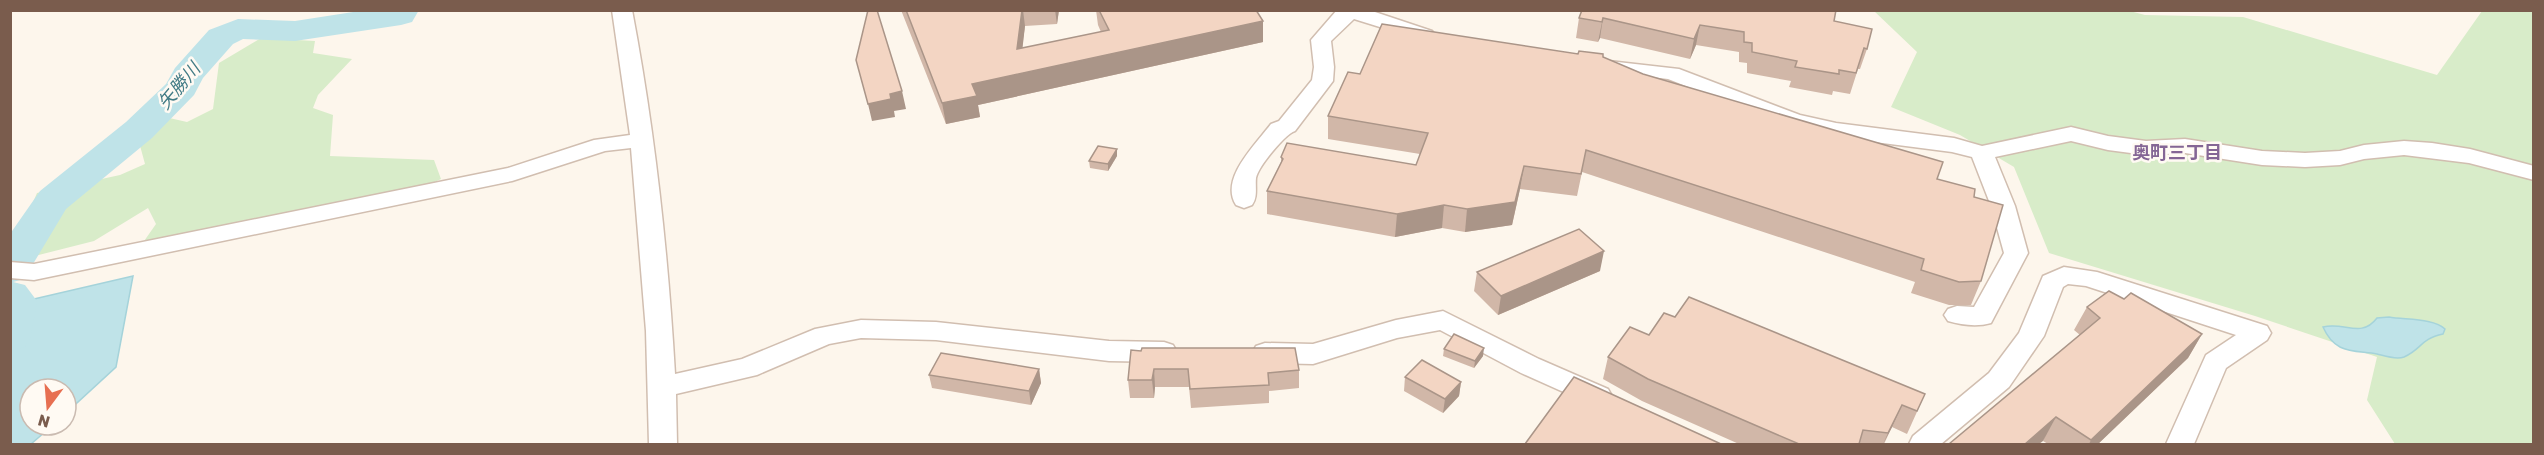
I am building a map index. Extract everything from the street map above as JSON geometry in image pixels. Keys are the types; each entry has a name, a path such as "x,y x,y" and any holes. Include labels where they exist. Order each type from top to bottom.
{"street":[{"path":"622,10 642,140 664,387 663,444"},
{"path":"1244,200 1245,174 1279,129 1287,126 1322,81 1324,67 1321,40 1348,11 1441,40"},
{"path":"1581,64 1672,74 1793,120 1836,130 1954,145 1982,153 2071,134 2108,143 2146,148 2185,146 2262,158 2340,158 2364,152 2404,148 2432,150 2470,156 2534,172"},
{"path":"10,270 34,272 500,177 602,145 642,140"},
{"path":"1957,315 1982,317 2016,253 2003,206 1982,153"},
{"path":"1923,444 1999,380 2031,336 2052,282 2064,275 2088,278 2258,333 2215,362 2180,444"},
{"path":"1245,353 1313,354 1396,329 1443,320 1530,366 1625,408"},
{"path":"664,387 748,368 824,336 861,329 936,331 1109,351 1188,352"}],"green space":[{"path":"2126,10 2145,15 2243,17 2437,75 2482,11 2533,11 2533,444 2395,444 2367,400 2377,357 2255,316 2049,253 2014,167 1960,135 1891,107 1917,52 1874,11"},
{"path":"261,38 315,41 313,53 352,59 318,95 313,108 333,115 330,156 434,160 441,179 426,186 142,244 156,224 148,208 94,241 11,262 11,254 37,193 120,175 145,164 139,142 165,117 187,122 213,109 219,63"}],"water":[{"path":"133,276 116,367 78,402 78,377 18,377 18,437 39,437 31,444 11,444 11,302 34,299"},
{"path":"2377,318 2427,321 2445,329 2443,334 2425,341 2410,354 2398,358 2345,349 2333,342 2323,327 2365,327"}],"building":[{"path":"868,10 877,10 902,91 890,94 891,99 868,104 856,60"},
{"path":"906,10 1022,10 1017,49 1109,30 1099,10 1256,10 1263,21 972,84 977,96 942,103"},
{"path":"1582,10 1836,10 1834,21 1872,29 1867,49 1864,48 1856,73 1839,70 1839,74 1795,67 1797,61 1752,52 1752,43 1744,42 1744,32 1700,25 1694,39 1603,18 1602,22 1579,18"},
{"path":"1382,24 1578,54 1579,51 1603,54 1603,57 1643,74 1943,162 1937,179 1975,189 1974,197 2003,205 1981,281 1959,282 1921,270 1924,259 1586,150 1581,174 1524,166 1515,202 1467,209 1444,205 1397,214 1267,191 1283,159 1281,157 1287,143 1416,165 1428,133 1328,116 1348,72 1360,74"},
{"path":"1098,146 1117,149 1108,164 1089,161"},
{"path":"1579,229 1604,251 1501,296 1477,272"},
{"path":"2109,291 2124,299 2131,293 2202,334 2091,440 2056,417 2025,444 1949,444 2100,318 2087,307"},
{"path":"1689,297 1925,394 1917,411 1902,405 1888,433 1863,430 1859,444 1799,444 1648,379 1608,357 1630,327 1649,335 1664,313 1675,317"},
{"path":"1454,334 1484,348 1475,361 1444,349"},
{"path":"1142,348 1295,348 1299,370 1268,373 1269,385 1190,389 1188,369 1154,369 1152,380 1128,380 1131,350 1141,351"},
{"path":"941,353 1039,369 1029,391 929,375"},
{"path":"1422,360 1461,382 1445,399 1405,377"},
{"path":"1574,377 1721,444 1525,444"}],"waterway":[{"name":"矢勝川","path":"10,269 53,200 139,130 182,88 187,75 221,37 238,29 295,31 401,15 403,10"},
{"name":"矢勝川","path":"10,295 16,301 10,336"}],"district":[{"name":"奥町三丁目","path":"2177,153"}]}
